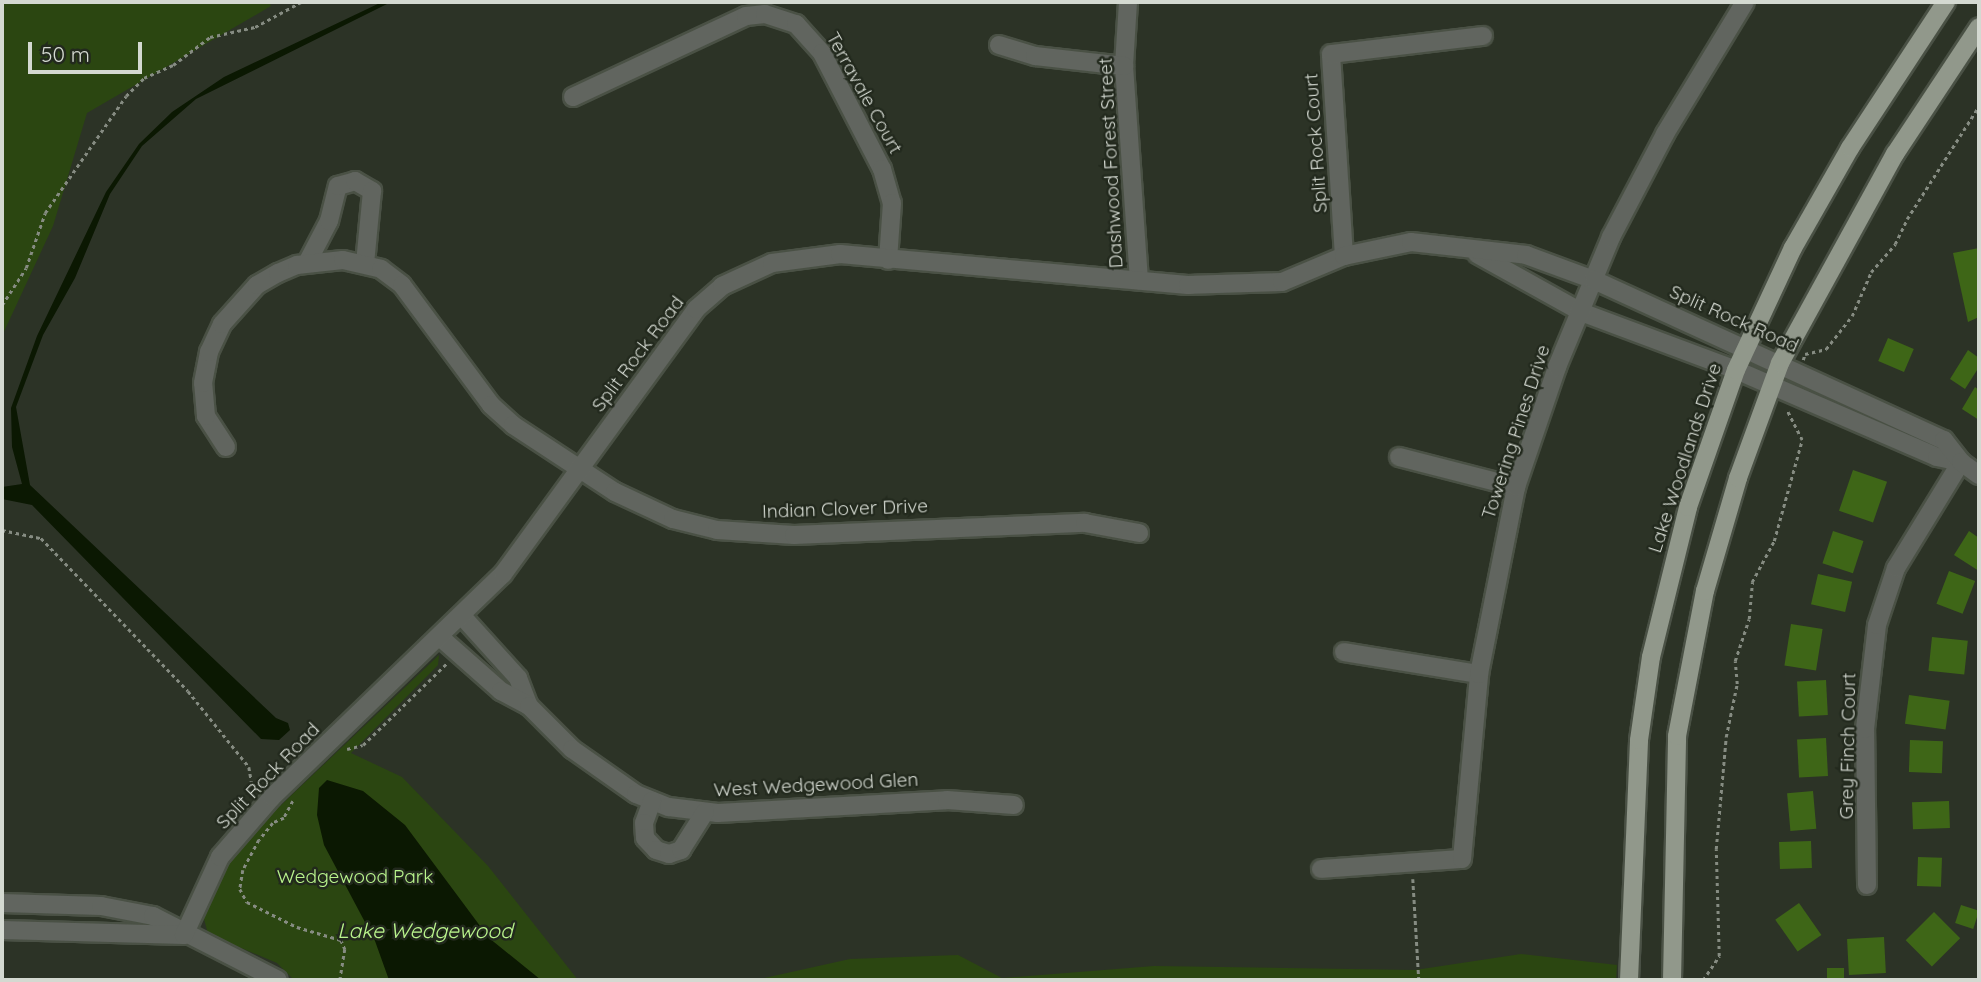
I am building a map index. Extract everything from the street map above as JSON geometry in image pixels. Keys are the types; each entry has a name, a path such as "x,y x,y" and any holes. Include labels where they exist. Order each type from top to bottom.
{"main road":[{"name":"Lake Woodlands Drive","path":"1629,980 1634,810 1651,657 1688,507 1736,370 1817,204 1946,2"},
{"path":"1672,980 1675,776 1688,667 1705,591 1770,386 1780,363 1895,155 1979,27"}],"street":[{"name":"Dashwood Forest Street","path":"1128,2 1124,66 1139,280"},
{"name":"Towering Pines Drive","path":"1321,869 1462,859 1479,674 1516,487 1557,367 1594,280 1665,134 1745,2"},
{"name":"Terravale Court","path":"573,97 746,16 765,15 796,24 822,53 882,169 892,203 888,260"},
{"name":"Split Rock Court","path":"1344,256 1331,54 1483,36"},
{"path":"999,45 1035,56 1124,66"},
{"path":"307,263 329,221 338,186 355,181 372,191 365,264"},
{"name":"Split Rock Road","path":"184,935 214,866 262,807 440,638 503,574 696,309 722,286 746,271 802,256 888,260 1188,285 1282,282 1344,256 1411,242 1526,255 1594,280 1944,440 1961,462 1979,475"},
{"name":"Split Rock Road","path":"1472,251 1581,312 1736,370 1937,457 1961,462"},
{"name":"Indian Clover Drive","path":"226,447 206,416 203,383 208,352 222,324 257,285 307,263 343,260 381,269 419,302 491,405 543,447 646,508 717,530 794,535 1085,523 1139,533"},
{"path":"1399,457 1516,487"},
{"name":"Grey Finch Court","path":"1867,885 1865,729 1877,625 1896,568 1961,462"},
{"name":"West Wedgewood Glen","path":"462,616 518,678 529,706"},
{"name":"West Wedgewood Glen","path":"440,638 500,691 529,706 572,749 652,801 705,812 891,801 1014,805"},
{"path":"1344,652 1479,674"},
{"path":"652,801 644,823 645,838 656,850 669,854 681,850 705,812"},
{"path":"2,903 101,906 153,916 184,935 237,956 278,980"},
{"path":"2,930 184,935"}],"path":[{"path":"2,305 26,268 45,214 126,96 144,78 173,65 210,37 255,27 301,2"},
{"path":"1798,371 1805,354 1826,349 1852,316 1871,272 1895,244 1907,219 1979,106"},
{"path":"1703,980 1719,956 1716,849 1726,737 1737,684 1735,661 1749,620 1752,582 1774,541 1802,440 1784,405 1789,395"},
{"path":"2,530 41,538 188,691 249,767 254,795 273,823"},
{"path":"340,751 363,745 457,654"},
{"path":"300,794 284,818 273,823 243,870 242,895 247,902 297,927 341,940 345,949 340,980"},
{"path":"1413,862 1419,979"}],"green space":[{"path":"2,2 269,2 271,6 87,113 53,226 2,336"},
{"name":"Wedgewood Park","path":"439,655 438,665 351,753 402,777 488,866 578,980 294,980 277,963 208,934 203,915 230,860 278,808"},
{"path":"1521,954 1617,965 1616,980 755,980 850,959 958,955 1002,978 1154,966 1415,970"}],"water":[{"path":"382,2 391,2 196,99 142,146 110,194 75,278 43,335 16,407 30,485 276,718 288,723 290,730 279,740 261,739 32,505 2,499 2,487 22,484 12,447 11,408 37,336 106,192 139,144 172,112 224,77"},
{"name":"Lake Wedgewood","path":"327,780 363,791 405,825 489,938 541,980 389,980 375,941 324,845 317,815 319,788"}],"building":[{"path":"1979,248 1979,317 1968,322 1953,253"},
{"path":"1888,338 1914,349 1904,372 1878,361"},
{"path":"1968,350 1979,358 1979,367 1965,389 1950,379"},
{"path":"1975,387 1979,390 1979,420 1962,409"},
{"path":"1853,470 1887,482 1873,522 1839,511"},
{"path":"1833,531 1863,541 1853,573 1822,563"},
{"path":"1969,531 1979,538 1979,571 1954,555"},
{"path":"1949,571 1975,581 1963,614 1936,604"},
{"path":"1818,574 1852,582 1845,612 1811,604"},
{"path":"1791,624 1823,629 1816,670 1784,665"},
{"path":"1932,637 1968,641 1964,675 1928,671"},
{"path":"1826,680 1828,715 1799,716 1797,682"},
{"path":"1909,695 1950,701 1946,729 1905,724"},
{"path":"1826,738 1828,776 1799,777 1797,740"},
{"path":"1910,740 1943,741 1942,773 1909,772"},
{"path":"1813,791 1816,829 1790,831 1787,793"},
{"path":"1949,801 1950,828 1913,829 1912,802"},
{"path":"1811,841 1812,868 1780,869 1779,842"},
{"path":"1918,857 1942,858 1941,887 1917,886"},
{"path":"1799,903 1821,935 1798,952 1775,920"},
{"path":"1961,905 1979,911 1973,929 1955,923"},
{"path":"1934,912 1960,938 1932,966 1906,940"},
{"path":"1884,937 1886,973 1849,975 1847,939"},
{"path":"1827,968 1844,968 1844,980 1827,980"}]}
